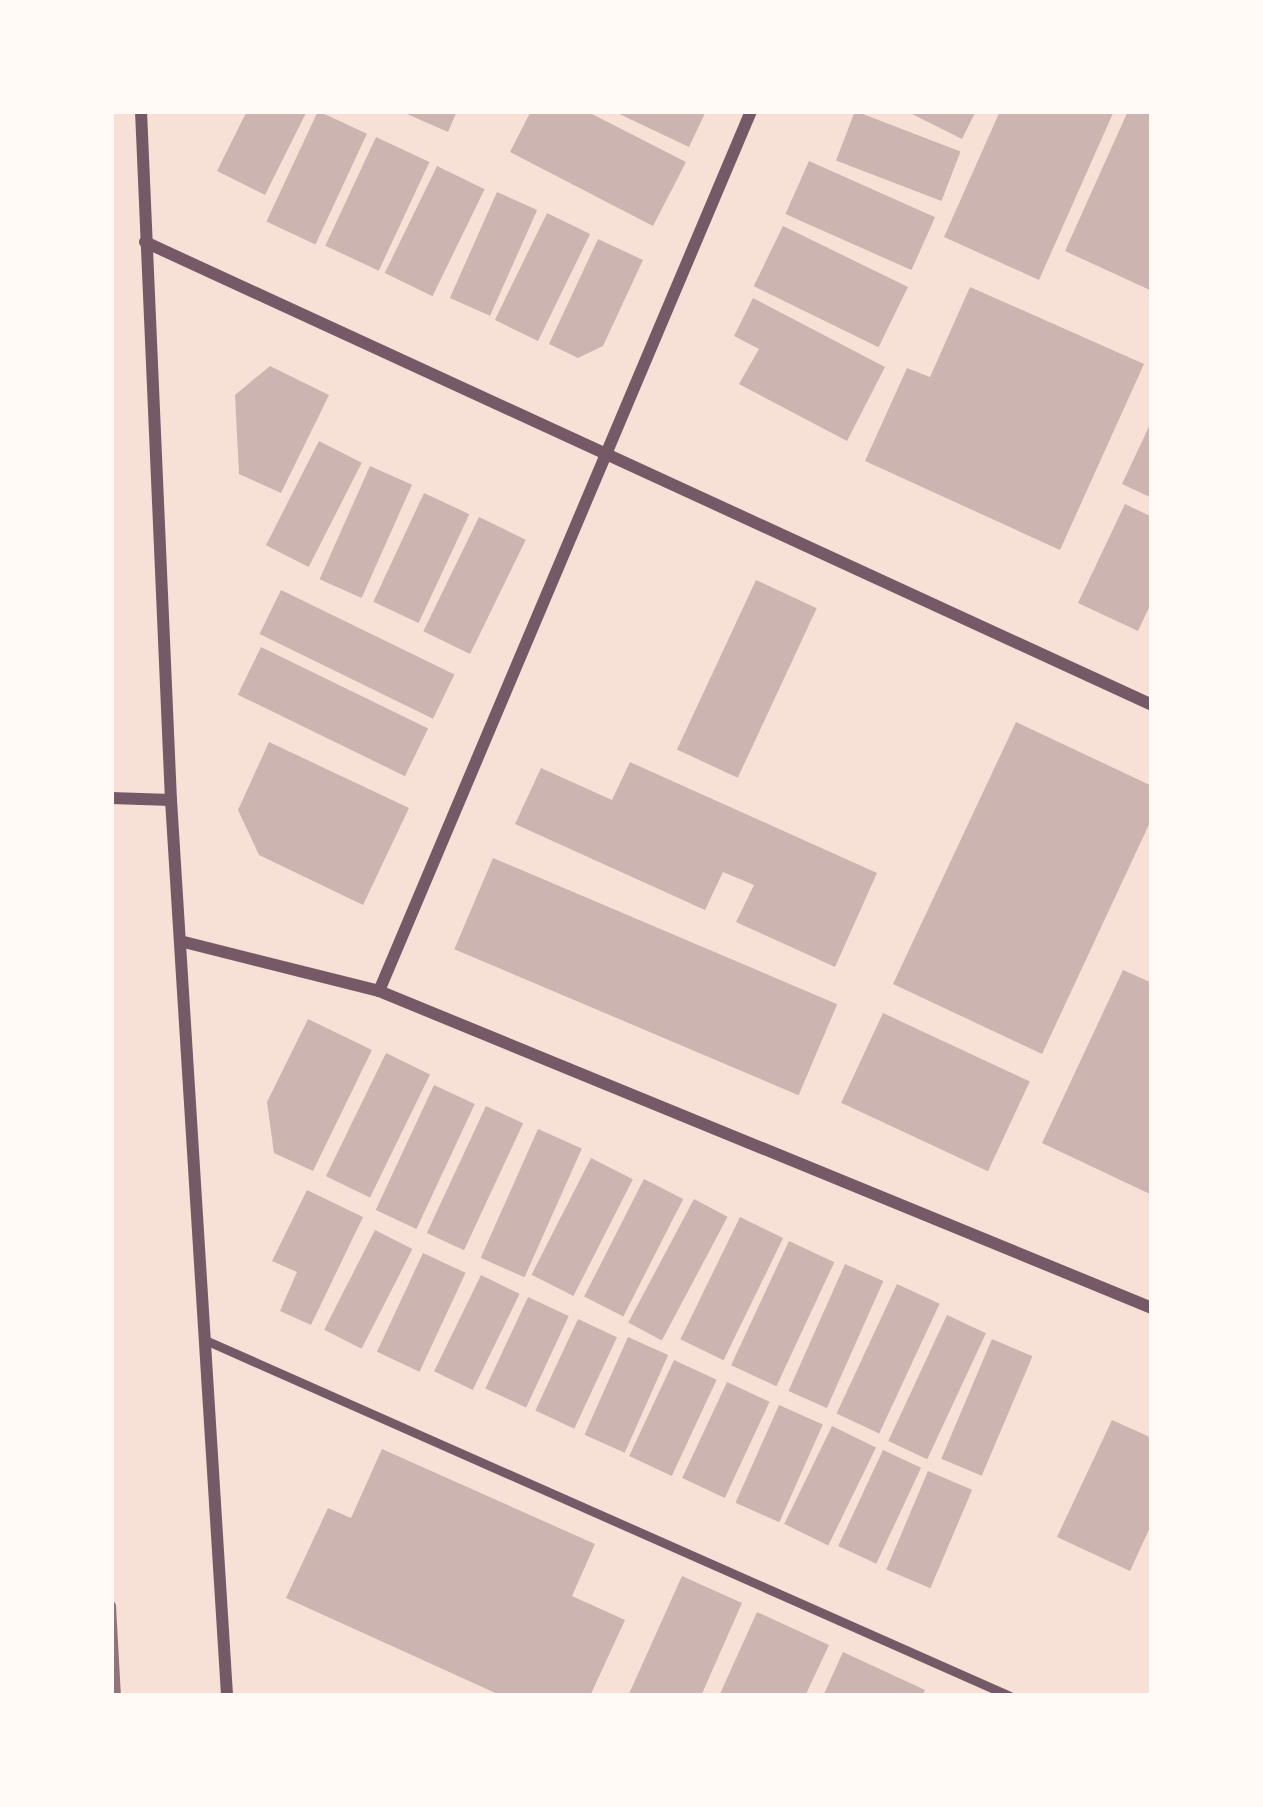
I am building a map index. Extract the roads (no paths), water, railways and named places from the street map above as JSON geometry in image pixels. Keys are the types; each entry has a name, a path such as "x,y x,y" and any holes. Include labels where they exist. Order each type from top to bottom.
{"street":[{"path":"141,111 171,800 227,1696"},
{"path":"379,991 751,111"},
{"path":"145,242 604,459 1152,705"},
{"path":"111,798 171,800"},
{"path":"180,941 379,991 1152,1308"}],"lane":[{"path":"202,1339 1010,1696"}],"railway":[{"path":"111,1605 116,1696"}]}
